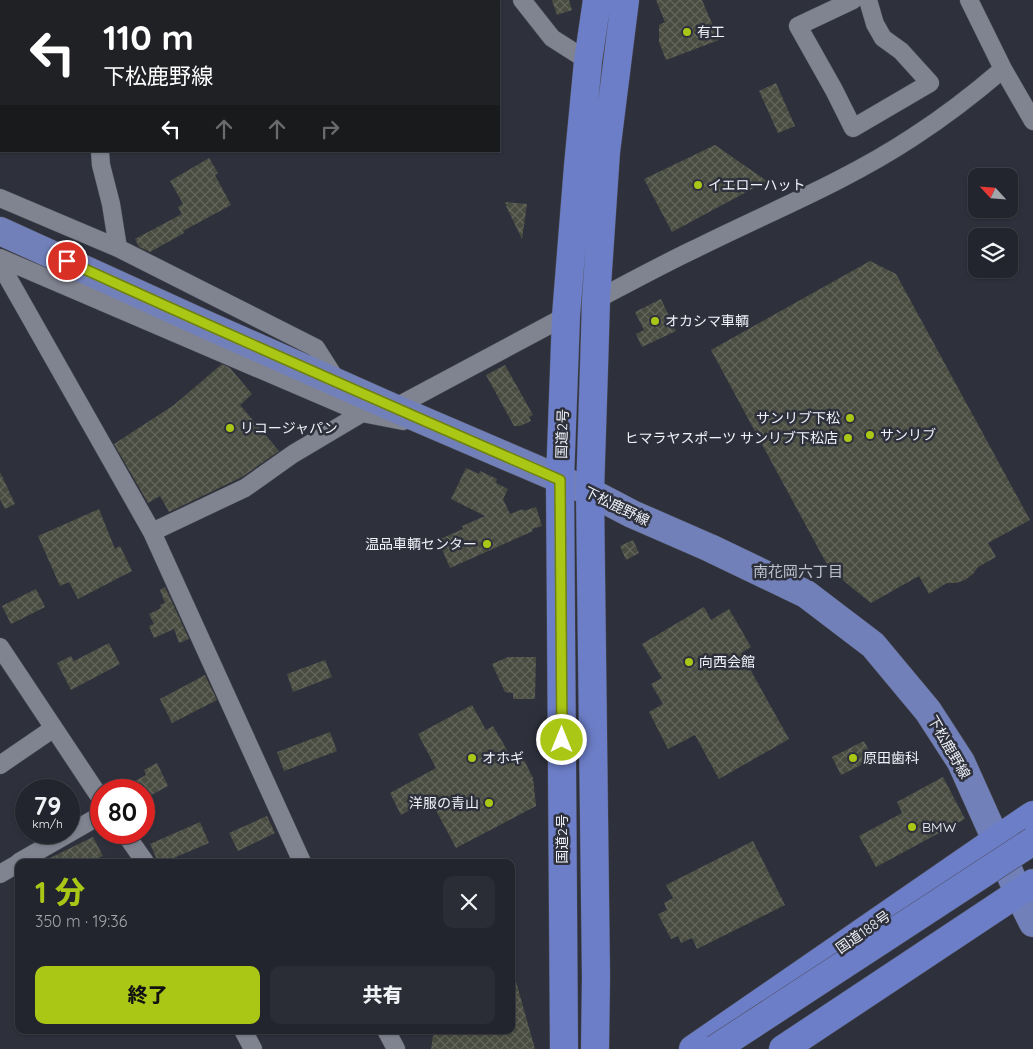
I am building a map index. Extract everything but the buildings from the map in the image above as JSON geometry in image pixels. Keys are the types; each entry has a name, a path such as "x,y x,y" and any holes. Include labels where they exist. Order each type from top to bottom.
{"highway":[{"name":"国道2号","path":"564,1049 560,480 566,316 588,61 597,0"},
{"path":"595,1049 596,977 590,492 596,300 606,152 625,0"},
{"name":"国道188号","path":"693,1049 1033,815"},
{"name":"国道188号","path":"715,1049 1033,841"},
{"path":"783,1049 1026,888"},
{"path":"596,977 604,1034 613,1049"}],"main road":[{"name":"下松鹿野線","path":"0,231 394,408 590,492 632,514 710,548 806,594 873,644 928,711 961,762 996,840 1026,888 1033,923"}],"street":[{"path":"522,0 552,38 588,61"},
{"path":"853,0 798,26 853,128 930,83 901,51 883,38 875,24 868,0"},
{"path":"969,0 1003,69 1033,121"},
{"path":"596,300 697,248 793,203 865,166 912,138 968,98 1003,69"},
{"path":"100,152 118,248"},
{"path":"0,198 118,248 316,348 339,383"},
{"path":"0,258 362,413 440,428"},
{"path":"0,264 6,289 152,532 299,859"},
{"path":"394,408 566,316"},
{"path":"152,532 245,488 293,454 362,413"},
{"path":"0,647 90,782"},
{"path":"0,765 54,728"},
{"path":"26,859 90,821"},
{"path":"132,844 143,859"},
{"path":"0,874 15,865"},
{"path":"245,1034 253,1049"},
{"path":"388,1034 396,1049"}],"place":[{"name":"有工","path":"687,32"},
{"name":"イエローハット","path":"698,185"},
{"name":"オカシマ車輌","path":"655,321"},
{"name":"サンリブ下松","path":"850,418"},
{"name":"リコージャパン","path":"230,428"},
{"name":"サンリブ","path":"870,435"},
{"name":"ヒマラヤスポーツ サンリブ下松店","path":"848,438"},
{"name":"温品車輌センター","path":"487,544"},
{"name":"向西会館","path":"689,662"},
{"name":"オホギ","path":"472,758"},
{"name":"原田歯科","path":"853,758"},
{"name":"洋服の青山","path":"489,803"},
{"name":"BMW","path":"912,827"}],"district":[{"name":"南花岡六丁目","path":"798,571"}],"route":[{"path":"67,261 200,322 560,480 562,740"}]}
